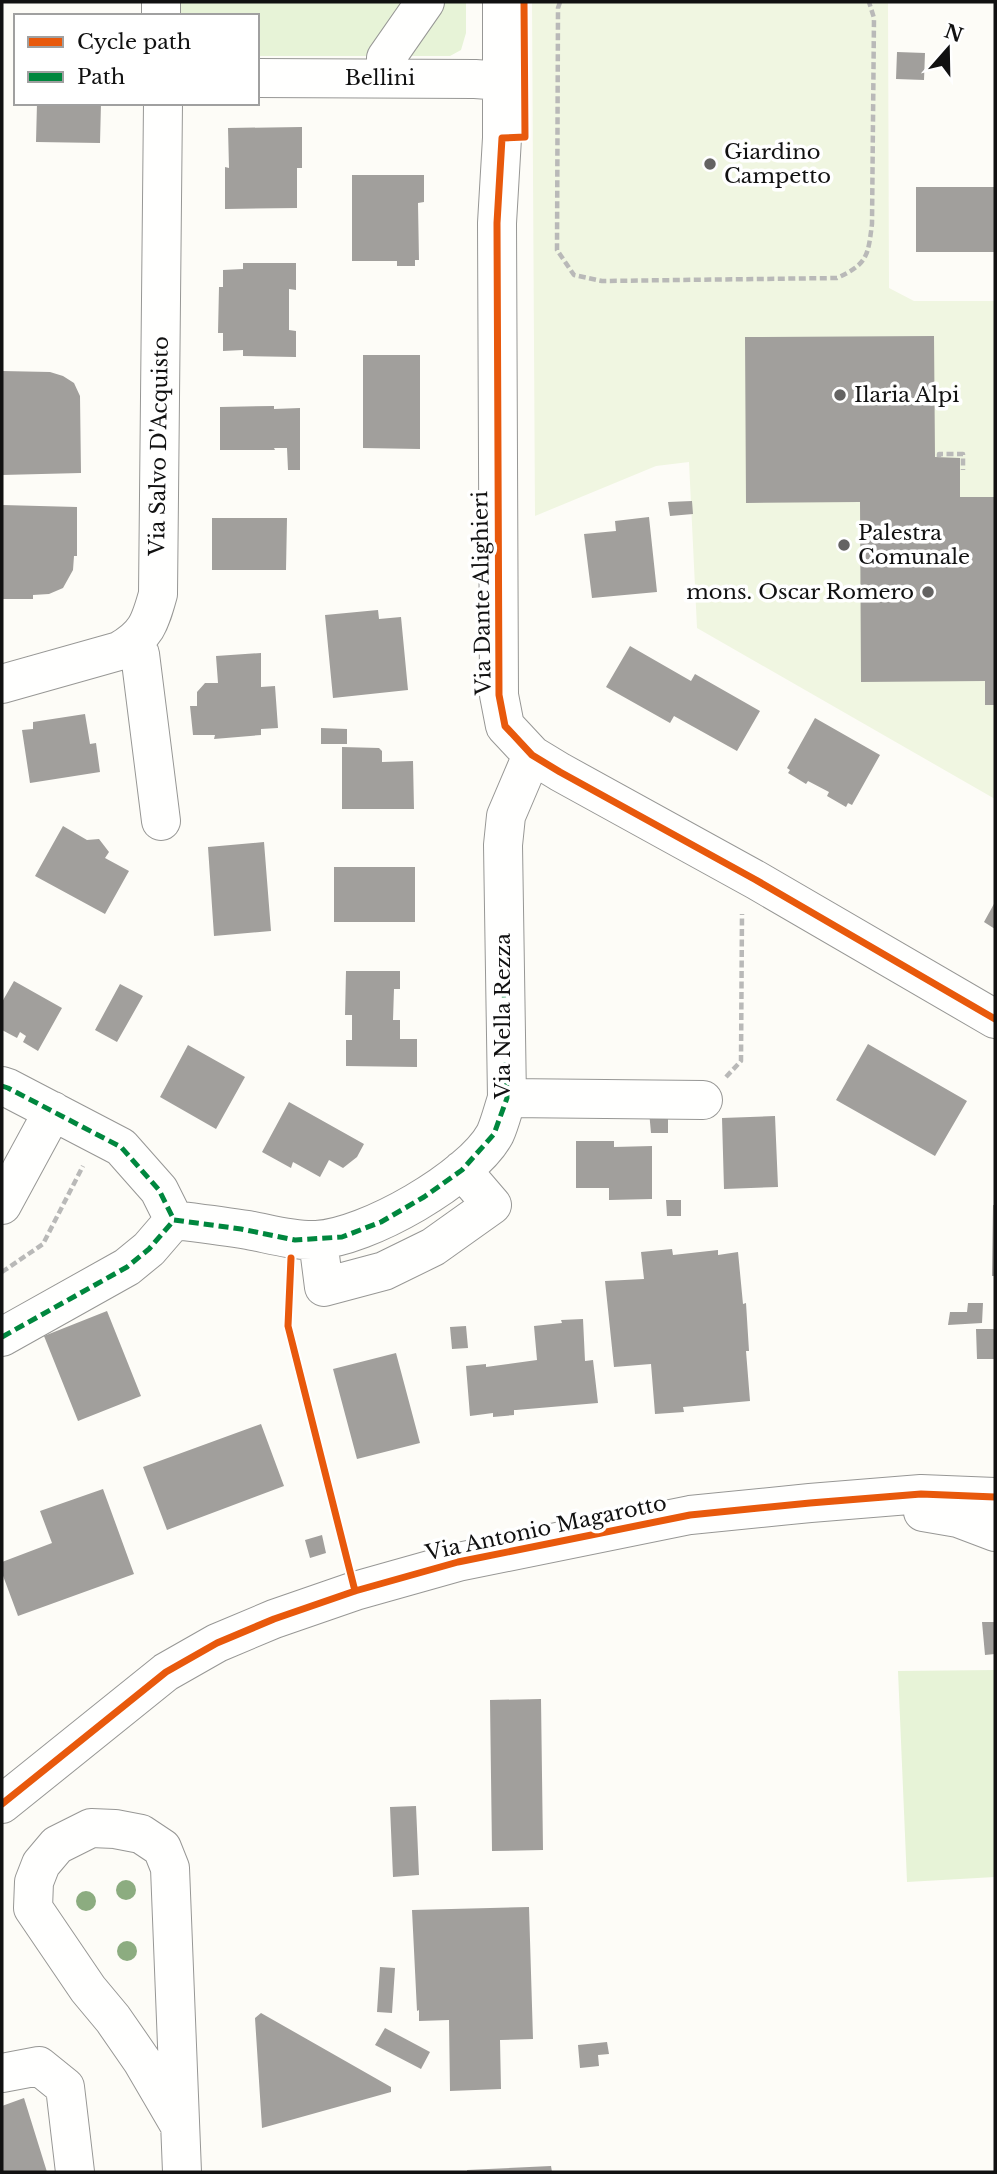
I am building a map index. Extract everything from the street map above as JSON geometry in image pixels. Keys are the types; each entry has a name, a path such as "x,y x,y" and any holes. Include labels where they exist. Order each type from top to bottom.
{"street":[{"path":"386,58 425,2"},
{"name":"Via Dante Alighieri","path":"502,2 503,81 497,223 499,695 505,726 533,755 560,772 756,880 995,1019"},
{"name":"Bellini","path":"259,78 503,81"},
{"name":"Via Salvo D'Acquisto","path":"132,644 144,633 158,594 163,105"},
{"path":"2,684 119,651 132,644 140,653 161,821"},
{"name":"Via Nella Rezza","path":"174,1220 295,1240 342,1237 381,1222 424,1196 462,1170 494,1134 507,1098 503,845 506,816 533,755"},
{"path":"2,1086 121,1147 159,1190 174,1220 149,1249 127,1267 2,1337"},
{"path":"507,1098 703,1100"},
{"path":"2,1205 53,1111"},
{"name":"Via Antonio Magarotto","path":"2,1804 166,1672 218,1643 274,1619 355,1591 458,1562 690,1515 921,1494 995,1497"},
{"name":"Via Antonio Magarotto","path":"862,1500 958,1518 995,1532"},
{"path":"180,2126 142,2061 88,1989 33,1908 34,1882 41,1864 57,1845 91,1828 141,1834 162,1848 170,1868 182,2172"},
{"path":"2,2073 39,2066 65,2087 75,2172"}],"path":[{"path":"560,2 557,250 574,275 602,281 837,278 855,270 868,255 872,223 874,18 869,2"},
{"path":"939,457 939,454 963,454 963,470"},
{"path":"703,1100 741,1061 742,904"},
{"path":"2,1272 43,1244 99,1134"}],"green space":[{"path":"181,2 466,2 466,33 461,50 450,56 259,56 259,14 181,14"},
{"path":"532,2 888,2 889,288 914,301 995,301 995,799 697,628 689,462 656,466 535,516"},
{"path":"995,1670 995,1877 907,1882 898,1671"}],"building":[{"path":"897,52 925,53 924,80 896,79"},
{"path":"37,105 101,105 100,143 36,142"},
{"path":"302,127 302,168 297,168 297,208 225,209 225,167 229,168 228,128"},
{"path":"352,175 424,175 424,202 418,203 419,260 415,260 415,266 397,266 397,261 352,261"},
{"path":"916,187 995,187 995,252 916,252"},
{"path":"243,263 296,263 296,290 289,289 289,330 296,331 296,357 243,356 243,350 223,351 223,333 218,333 219,287 223,287 223,270 243,269"},
{"path":"934,336 935,457 960,458 960,497 995,497 995,705 985,705 985,681 861,682 860,502 746,503 745,337"},
{"path":"363,355 420,355 420,449 363,448"},
{"path":"2,371 50,372 74,383 80,396 81,473 2,475"},
{"path":"274,406 274,409 300,408 300,470 288,470 287,448 220,450 220,407"},
{"path":"692,501 693,514 670,516 668,502"},
{"path":"2,505 77,507 77,556 74,556 73,570 63,588 49,594 33,595 33,599 2,599"},
{"path":"649,517 657,592 592,598 584,534 616,531 615,521"},
{"path":"212,518 287,518 286,570 212,570"},
{"path":"378,610 379,619 401,617 408,690 333,698 325,615"},
{"path":"630,646 691,681 695,674 760,711 737,751 674,716 670,723 606,687"},
{"path":"261,653 261,687 275,686 278,728 261,729 261,735 214,739 215,735 193,735 190,706 197,706 197,692 205,683 218,683 216,656"},
{"path":"85,714 90,744 96,743 100,772 30,783 22,730 33,729 33,722"},
{"path":"815,718 880,755 852,805 848,803 846,807 827,796 829,792 808,781 806,784 788,773 790,770 787,768"},
{"path":"321,728 347,729 347,744 321,744"},
{"path":"342,747 379,748 382,751 382,762 413,761 414,809 342,809"},
{"path":"63,826 87,840 99,839 109,852 105,858 129,871 105,914 35,876"},
{"path":"264,842 271,931 214,936 208,847"},
{"path":"334,867 415,867 415,922 334,922"},
{"path":"995,902 995,929 984,922"},
{"path":"346,971 400,971 400,989 394,989 393,1020 400,1020 400,1039 417,1039 417,1067 346,1066 346,1040 352,1040 352,1015 345,1015"},
{"path":"14,981 62,1008 38,1051 23,1042 26,1036 20,1032 17,1038 2,1030 2,1002"},
{"path":"120,984 143,996 117,1042 95,1030"},
{"path":"868,1044 967,1101 935,1156 836,1100"},
{"path":"188,1045 245,1077 216,1129 160,1097"},
{"path":"289,1102 364,1144 357,1157 343,1168 329,1160 320,1177 293,1162 291,1168 262,1152"},
{"path":"649,1111 668,1111 668,1133 651,1133"},
{"path":"775,1116 778,1187 724,1189 722,1118"},
{"path":"576,1141 614,1141 614,1147 652,1146 652,1199 609,1200 609,1188 576,1188"},
{"path":"666,1200 681,1200 681,1216 667,1216"},
{"path":"995,1205 995,1276 992,1276"},
{"path":"672,1249 673,1255 718,1250 718,1255 738,1252 743,1304 746,1303 750,1401 683,1407 684,1412 655,1414 651,1364 614,1367 605,1281 644,1279 641,1252"},
{"path":"968,1303 983,1303 982,1323 948,1325 950,1312 967,1312"},
{"path":"107,1311 141,1396 78,1421 44,1336"},
{"path":"583,1319 585,1361 593,1360 598,1403 514,1410 514,1415 493,1417 493,1413 470,1416 466,1366 486,1364 486,1367 537,1360 534,1326 562,1323 561,1320"},
{"path":"466,1326 468,1348 452,1349 450,1327"},
{"path":"976,1329 995,1329 995,1359 977,1359"},
{"path":"396,1353 420,1443 357,1459 333,1369"},
{"path":"261,1424 284,1486 167,1530 143,1467"},
{"path":"103,1489 134,1574 18,1616 2,1573 2,1562 52,1543 40,1511"},
{"path":"322,1535 326,1553 310,1558 305,1540"},
{"path":"982,1622 995,1622 995,1654 985,1655"},
{"path":"541,1699 543,1850 492,1851 490,1700"},
{"path":"416,1806 419,1875 393,1877 390,1807"},
{"path":"529,1907 533,2039 500,2040 501,2089 450,2091 449,2020 419,2021 412,1910"},
{"path":"380,1967 395,1968 392,2013 377,2012"},
{"path":"261,2013 391,2087 391,2092 262,2128 255,2018"},
{"path":"385,2028 430,2052 421,2069 375,2045"},
{"path":"607,2042 609,2054 598,2055 599,2066 580,2068 578,2045"},
{"path":"24,2098 47,2172 2,2172 2,2106"},
{"path":"551,2166 552,2172 467,2172 467,2170"}],"marked path":[{"path":"174,1220 295,1240 342,1237 381,1222 424,1197 462,1170 494,1134 507,1098 504,985"},
{"path":"2,1086 121,1147 159,1190 174,1220"},
{"path":"2,1337 127,1267 149,1249 174,1220"}],"cycle path":[{"path":"524,2 525,137 502,138 497,223 499,695 505,726 532,755 560,772 756,880 995,1019"},
{"path":"291,1258 288,1326 355,1591"},
{"path":"2,1804 166,1672 217,1643 274,1619 355,1591 458,1562 690,1515 921,1494 995,1497"}],"place":[{"name":"Giardino Campetto","path":"710,164"},
{"name":"Ilaria Alpi","path":"840,395"},
{"name":"Palestra Comunale","path":"844,545"},
{"name":"mons. Oscar Romero","path":"928,592"}]}
